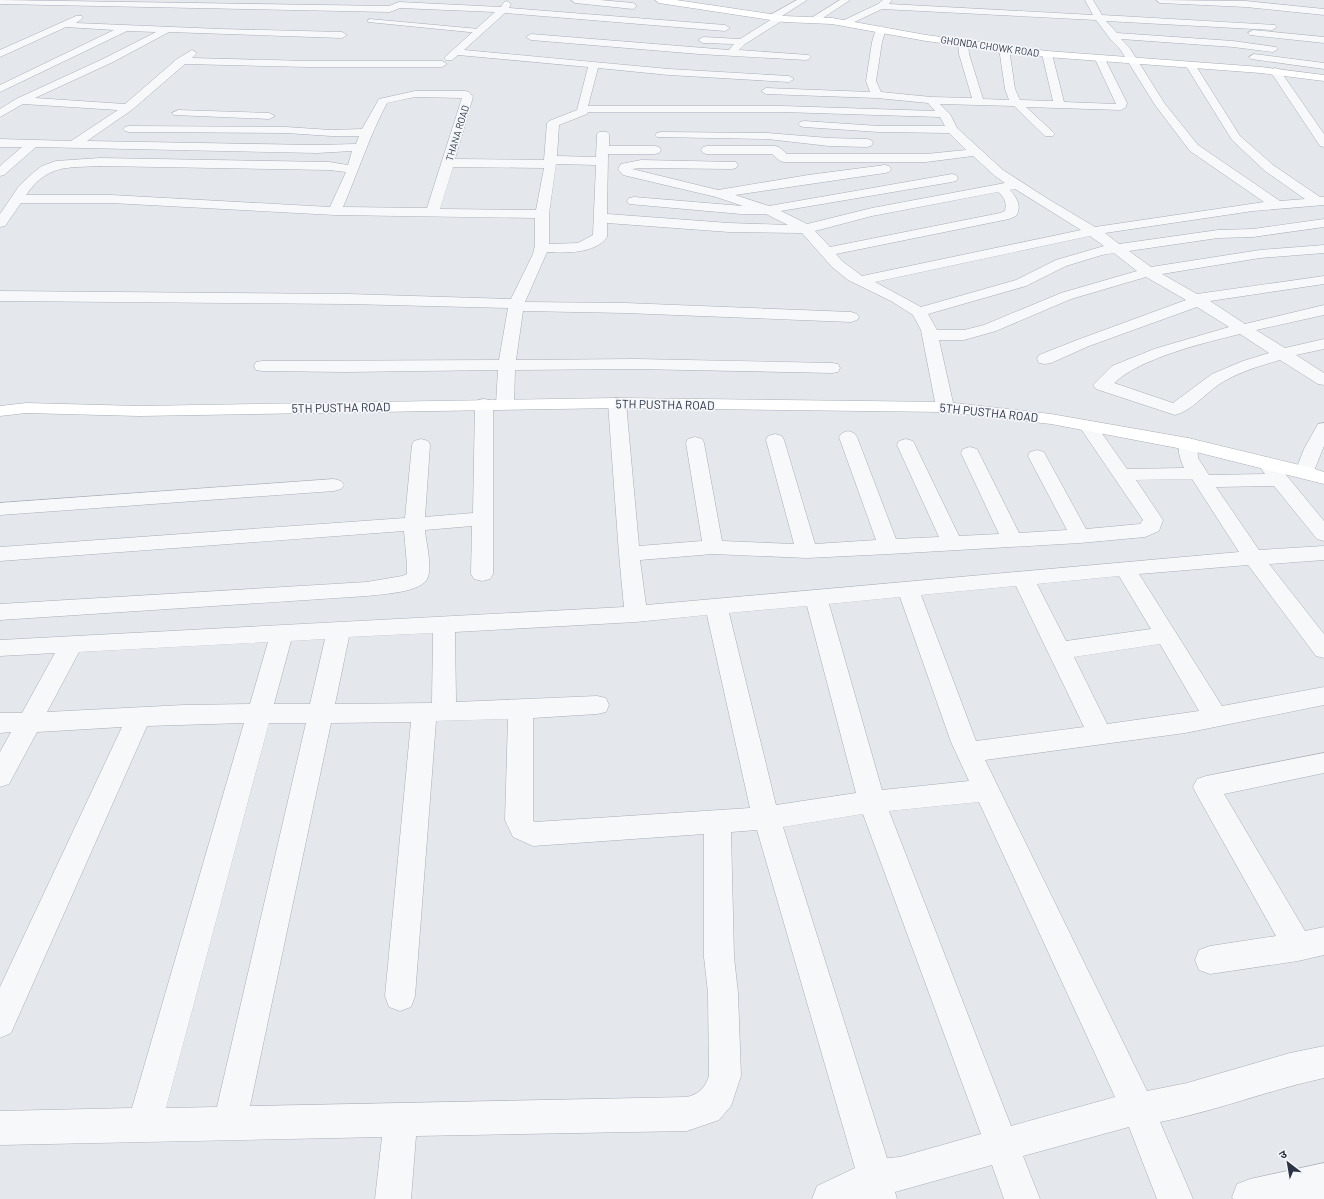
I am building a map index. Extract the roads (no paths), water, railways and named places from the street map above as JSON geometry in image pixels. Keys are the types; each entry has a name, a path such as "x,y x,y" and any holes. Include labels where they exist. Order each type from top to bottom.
{"street":[{"path":"201,14 223,0"},
{"path":"353,8 365,0"},
{"path":"574,0 644,8"},
{"name":"GHONDA CHOWK ROAD","path":"659,0 675,1 776,18 845,23 963,43 1047,54 1100,60 1275,71 1324,78"},
{"path":"731,53 742,42 803,0"},
{"path":"814,20 846,0"},
{"path":"845,23 881,6 888,0"},
{"path":"932,0 1036,5"},
{"path":"945,0 945,14"},
{"path":"1160,0 1269,20 1324,40"},
{"path":"0,1 390,9 406,2 505,5 725,28 757,33"},
{"path":"5,11 22,1"},
{"path":"448,2 685,17 708,21 725,28"},
{"path":"0,54 67,25 106,4"},
{"path":"490,22 505,5"},
{"path":"1088,5 1107,8"},
{"path":"1088,5 1114,38 1124,47 1160,105 1194,148 1277,205"},
{"path":"881,6 945,14 1269,20"},
{"path":"310,17 320,8"},
{"path":"1111,33 1224,36 1230,31 1269,20 1304,13 1324,12"},
{"path":"434,18 459,20"},
{"path":"0,114 20,101 109,60 188,21"},
{"path":"335,211 353,169 359,147 386,99 415,94 442,64 457,52 479,26 490,22 505,23"},
{"path":"67,25 220,32 342,35"},
{"path":"284,43 302,26"},
{"path":"0,89 125,28"},
{"path":"877,94 871,81 877,42 881,29"},
{"path":"522,44 544,30"},
{"path":"73,145 116,117 181,61 220,32"},
{"path":"1111,33 1286,50"},
{"path":"532,37 731,53 806,57"},
{"path":"696,39 742,42"},
{"path":"464,43 487,45"},
{"path":"963,43 964,54 979,102"},
{"path":"1124,47 1140,48"},
{"path":"1004,48 1008,62 1010,90 1017,103 1049,134"},
{"path":"457,52 669,72 802,79"},
{"path":"262,63 273,53"},
{"path":"1047,54 1059,105"},
{"path":"1244,56 1324,66"},
{"path":"766,91 877,94 931,100 979,102 1115,107 1122,105 1100,60"},
{"path":"181,61 308,64 442,64"},
{"path":"505,404 507,366 516,305 541,248 542,214 550,162 553,123 582,114 594,64"},
{"path":"1191,66 1236,138 1268,168 1321,201"},
{"path":"1275,71 1324,144"},
{"name":"THANA ROAD","path":"415,94 460,93 465,94 468,97 433,211"},
{"path":"931,100 944,114 952,130 973,150 1017,185 1093,231 1148,272 1196,300 1324,380"},
{"path":"0,101 129,106"},
{"path":"582,109 782,109 944,114"},
{"path":"178,113 278,116"},
{"path":"361,118 374,118"},
{"path":"795,123 864,128 952,130"},
{"path":"129,129 286,130 331,133 367,132"},
{"path":"541,248 570,248 594,242 600,237 603,134"},
{"path":"661,135 767,136 829,142 879,143"},
{"path":"0,143 324,149 359,147"},
{"path":"0,172 33,144"},
{"path":"943,144 973,150"},
{"path":"448,163 550,162 665,150"},
{"path":"696,150 775,150 784,158 926,158 973,150"},
{"path":"720,194 766,185 949,160 973,150"},
{"path":"0,223 25,188 50,166 80,162 329,166 353,169"},
{"path":"732,165 636,165 625,167 624,170 657,180 720,194 768,210 806,229 837,264 859,281 896,298 919,312 931,335 945,407"},
{"path":"634,201 741,210 768,210 952,178"},
{"path":"600,218 768,230 806,229 826,222 860,214 1017,185"},
{"path":"827,252 1004,216 1011,213 1011,198 1000,187"},
{"path":"16,199 111,199 335,211 433,211 542,214"},
{"path":"859,281 1093,231 1277,205 1321,201"},
{"path":"919,312 1021,283 1061,263 1092,253 1218,234 1253,233 1324,223"},
{"path":"931,335 964,334 990,328 1066,296 1148,272 1260,254 1324,249"},
{"path":"1045,359 1196,300 1324,280"},
{"path":"0,296 348,299 851,317"},
{"path":"1324,310 1242,329 1160,352 1118,370 1102,385 1175,410 1209,384 1225,374 1262,360 1324,344"},
{"path":"262,366 507,366 636,364 832,368"},
{"path":"617,403 629,554 636,614"},
{"name":"5TH PUSTHA ROAD","path":"0,411 26,408 139,411 484,404 617,403 945,407 1052,419 1188,444 1305,472 1324,478"},
{"path":"482,574 484,404"},
{"path":"629,554 713,547 807,551 1080,536 1146,530 1152,526 1153,520 1088,426"},
{"path":"1305,472 1313,449 1324,428"},
{"path":"848,437 889,547"},
{"path":"775,440 807,551"},
{"path":"695,443 713,547"},
{"path":"1188,444 1189,458 1200,477 1253,557 1324,650"},
{"path":"0,612 367,589 407,583 417,577 418,565 414,524 421,445"},
{"path":"906,445 952,543"},
{"path":"970,453 1012,540"},
{"path":"1037,456 1080,536"},
{"path":"1266,463 1324,534"},
{"path":"1122,475 1280,480"},
{"path":"0,509 334,485"},
{"path":"0,554 483,519"},
{"path":"0,648 636,614 1125,568 1253,557 1324,553"},
{"path":"1125,568 1216,717"},
{"path":"1023,578 1100,734"},
{"path":"908,589 970,752 1138,1109 1175,1199"},
{"path":"816,597 872,802 1022,1199"},
{"path":"716,606 767,818 869,1156 876,1188"},
{"path":"400,996 444,624"},
{"path":"230,1123 339,629"},
{"path":"144,1125 282,632"},
{"path":"1058,651 1166,635"},
{"path":"0,776 72,644"},
{"path":"970,752 1185,723 1324,696"},
{"path":"0,723 260,713 521,710 596,705"},
{"path":"521,710 518,820 523,829 533,834 767,818 872,802 987,790"},
{"path":"0,1022 139,717"},
{"path":"1210,960 1311,944 1206,787 1324,763"},
{"path":"0,1128 687,1114 707,1108 719,1094 725,1076 723,993 719,957 717,822"},
{"path":"830,1199 876,1188 900,1174 1121,1112 1187,1100 1290,1069 1324,1062"},
{"path":"393,1199 401,1121"},
{"path":"1250,1197 1324,1181"}],"lane":[{"path":"370,22 479,26"}]}
